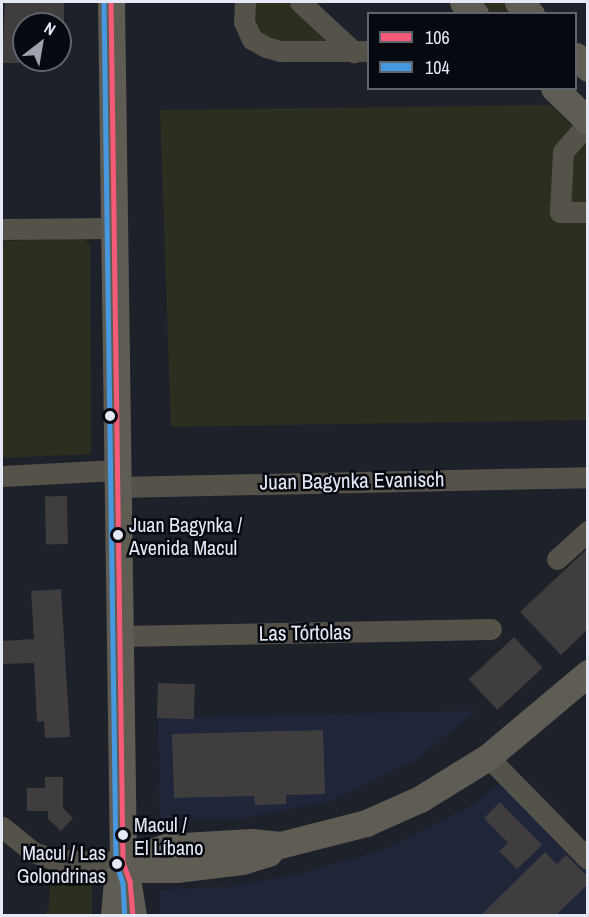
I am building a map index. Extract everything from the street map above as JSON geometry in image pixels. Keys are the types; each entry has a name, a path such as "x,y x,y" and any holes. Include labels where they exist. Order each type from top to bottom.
{"main road":[{"path":"111,2 123,862 117,881 114,915"},
{"path":"577,57 588,68"},
{"path":"556,90 588,122"},
{"path":"123,862 166,847 252,842 280,845 343,831 393,812 488,757 588,674"},
{"path":"123,862 130,882 133,915"}],"street":[{"path":"245,2 244,22 252,39 266,47 280,51 361,52"},
{"path":"300,2 361,52"},
{"path":"588,122 563,152 560,212 588,212"},
{"path":"2,229 114,228"},
{"name":"Juan Bagynka Evanisch","path":"2,476 117,479 588,477"},
{"path":"557,559 588,531"},
{"name":"Las Tórtolas","path":"120,636 491,629"},
{"path":"488,757 588,859"},
{"path":"2,826 33,852 55,860 123,862"}],"shaded area":[{"path":"475,711 416,760 330,801 238,819 160,818 158,718"},
{"path":"514,771 587,848 587,915 159,915 159,890 229,887 300,874 389,848 474,805"}],"green space":[{"path":"252,2 287,2 328,42 280,47 255,32"},
{"path":"475,2 506,2 518,12 486,12"},
{"path":"551,105 587,141 587,420 171,427 160,110"},
{"path":"82,238 90,244 91,454 2,458 2,241"},
{"path":"50,882 92,882 92,915 44,915 49,910"}],"building":[{"path":"5,2 64,2 64,12 12,12 12,63 2,63"},
{"path":"45,496 67,496 68,544 46,544"},
{"path":"588,548 588,629 561,655 520,612"},
{"path":"61,589 70,737 45,738 44,721 37,722 34,663 2,664 2,641 34,639 31,591"},
{"path":"514,637 543,668 497,710 469,679"},
{"path":"158,683 195,684 194,719 157,718"},
{"path":"323,730 325,794 286,795 286,804 255,805 254,796 174,798 172,734"},
{"path":"45,777 63,777 63,808 73,818 61,831 48,819 48,811 27,811 27,788 45,788"},
{"path":"500,802 542,845 517,869 499,851 508,843 484,818"},
{"path":"545,852 557,864 566,855 588,877 588,884 555,916 480,916"}],"transit line":[{"name":"104","path":"104,2 116,862 123,883 125,916"},
{"name":"106","path":"111,2 123,862 130,881 133,916"}],"place":[{"name":"Juan Bagynka / Avenida Macul","path":"118,535"},
{"name":"Macul / El Líbano","path":"123,835"},
{"name":"Macul / Las Golondrinas","path":"117,864"}]}
